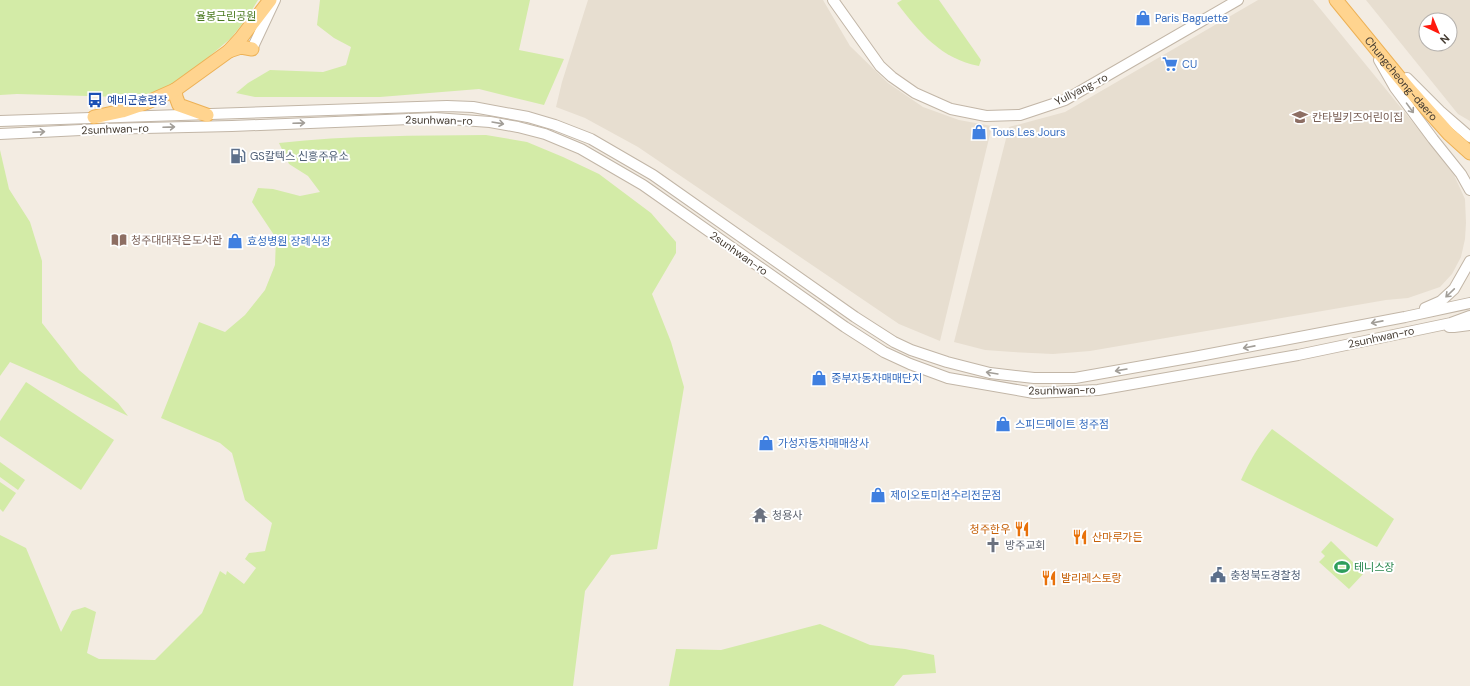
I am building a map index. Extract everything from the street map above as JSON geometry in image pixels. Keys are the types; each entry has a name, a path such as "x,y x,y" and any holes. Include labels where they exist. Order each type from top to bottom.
{"main road":[{"path":"94,117 122,111 148,102 175,90 229,51 241,38 270,0"},
{"name":"Chungcheong-daero","path":"1336,0 1408,88 1449,134 1470,153"},
{"path":"229,51 241,47 252,49"},
{"path":"175,90 179,105 207,115"}],"street":[{"path":"252,49 275,0"},
{"name":"Yullyang-ro","path":"833,0 880,66 892,77 915,93 950,109 986,116 1020,115 1065,100 1238,0"},
{"path":"1368,39 1440,111 1470,137"},
{"path":"1368,39 1395,88 1461,174 1470,190"},
{"name":"2sunhwan-ro","path":"0,122 94,117 207,115 301,110 447,106 473,107 528,117 555,125 592,139 653,175 855,317 894,342 911,350 947,362 990,373 1034,378 1075,378 1194,357 1470,303"},
{"name":"2sunhwan-ro","path":"0,134 101,129 232,126 435,118 490,122 518,127 545,134 581,149 643,184 838,323 884,352 910,364 948,378 1034,393 1098,390 1298,355 1439,325 1470,316"},
{"path":"1399,318 1441,302 1454,289 1470,261"},
{"path":"1439,325 1454,328 1470,325"}],"shaded area":[{"path":"588,0 823,0 850,46 888,83 923,107 959,120 992,126 940,341 899,324 638,147 585,118 556,107 562,82"},
{"path":"1258,0 1313,0 1454,175 1465,199 1466,223 1465,239 1461,257 1452,274 1440,287 1408,298 1386,300 1090,351 1053,354 1013,352 985,350 954,342 1009,127 1065,112"},
{"path":"1366,0 1470,0 1470,121 1458,114"}],"green space":[{"name":"율봉근린공원","path":"0,0 258,0 247,18 231,38 162,94 123,97 17,94 0,95"},
{"path":"320,0 530,0 519,50 564,59 544,105 479,89 380,97 255,97 236,93 248,83 270,70 323,72 346,65 351,47 334,38 317,25"},
{"path":"902,0 939,0 981,60 979,66 953,57 932,43 897,3"},
{"path":"486,135 527,142 599,174 651,213 676,242 676,253 652,294 671,342 684,387 657,549 611,555 585,591 573,686 0,686 0,535 26,548 61,632 72,611 85,607 96,612 87,653 99,659 155,660 202,613 220,571 226,575 227,571 244,584 256,568 245,559 249,553 265,551 272,523 245,500 232,453 220,443 161,418 199,322 225,332 245,315 265,290 275,265 276,238 252,202 258,188 273,189 300,196 320,192 308,176 289,164 279,143 357,137"},
{"path":"0,150 9,189 30,222 42,261 42,323 79,370 118,403 128,416 10,362 0,376"},
{"path":"26,382 114,440 81,490 0,436 0,421"},
{"path":"1272,429 1394,519 1377,547 1241,480 1247,467"},
{"path":"0,462 25,480 18,490 0,477"},
{"path":"0,482 16,493 3,512 0,509"},
{"name":"테니스장","path":"1331,541 1364,573 1349,589 1319,562 1325,556 1321,552"},
{"path":"820,624 870,645 905,649 934,655 936,673 903,675 894,686 669,686 676,649 721,650"}],"place":[{"name":"Paris Baguette","path":"1143,18"},
{"name":"CU","path":"1170,64"},
{"name":"예비군훈련장","path":"95,100"},
{"name":"칸타빌키즈어린이집","path":"1300,117"},
{"name":"Tous Les Jours","path":"979,132"},
{"name":"GS칼텍스 신흥주유소","path":"238,156"},
{"name":"청주대대작은도서관","path":"119,240"},
{"name":"효성병원 장례식장","path":"235,241"},
{"name":"중부자동차매매단지","path":"819,378"},
{"name":"스피드메이트 청주점","path":"1003,424"},
{"name":"가성자동차매매상사","path":"766,443"},
{"name":"제이오토미션수리전문점","path":"878,495"},
{"name":"청용사","path":"760,515"},
{"name":"청주한우","path":"1022,529"},
{"name":"산마루가든","path":"1080,537"},
{"name":"방주교회","path":"993,545"},
{"name":"테니스장","path":"1342,567"},
{"name":"충청북도경찰청","path":"1218,575"},
{"name":"발리레스토랑","path":"1049,578"}]}
